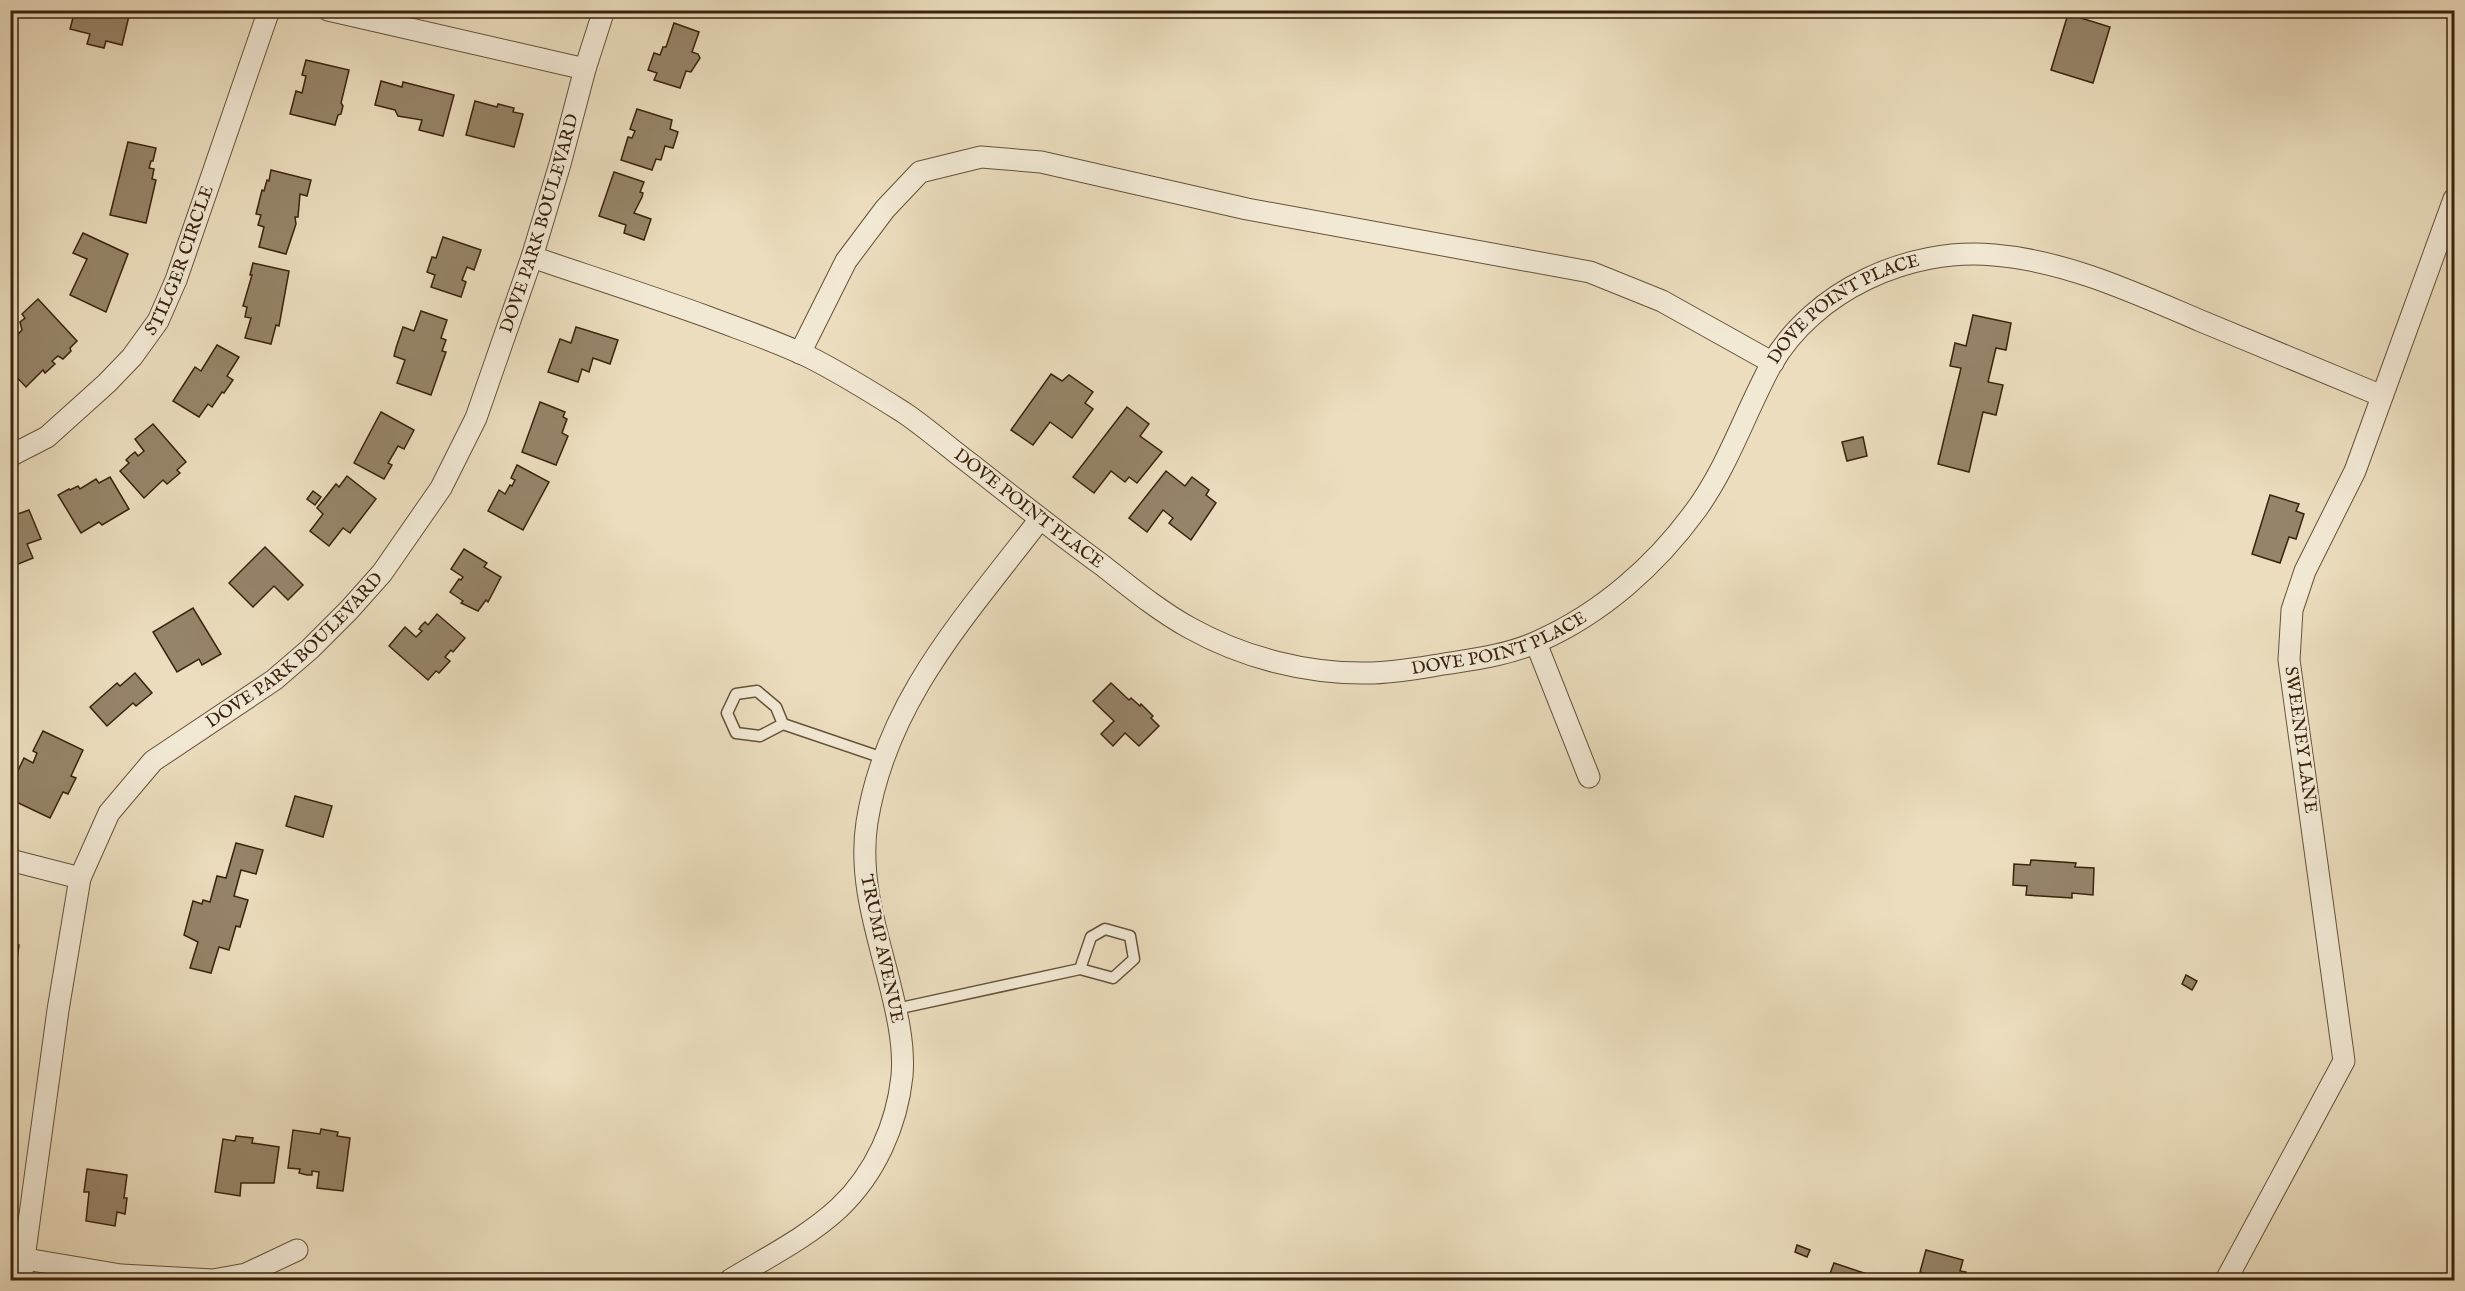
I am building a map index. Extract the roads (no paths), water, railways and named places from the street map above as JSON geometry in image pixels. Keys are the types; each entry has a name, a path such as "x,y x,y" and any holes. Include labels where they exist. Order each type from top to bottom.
{"street":[{"name":"STILGER CIRCLE","path":"10,456 46,437 77,412 132,357 158,321 176,280 269,10"},
{"path":"328,10 585,69"},
{"name":"DOVE PARK BOULEVARD","path":"21,1281 26,1259 58,1010 80,878 109,813 153,761 283,672 349,610 394,556 441,488 476,418 532,257 561,164 585,69 604,10"},
{"path":"800,353 846,261 885,209 920,172 981,157 1041,162 1247,209 1590,272 1662,302 1773,363"},
{"name":"SWEENEY LANE","path":"2226,1281 2344,1061 2289,660 2292,610 2306,571 2355,471 2454,199"},
{"name":"DOVE POINT PLACE","path":"532,257 663,301 800,353 905,413 1040,519 1165,613 1191,629 1249,654 1286,665 1326,671 1369,673 1502,654 1536,643 1602,605 1632,581 1663,550 1697,509 1718,476 1773,363 1794,333 1821,308 1850,288 1883,271 1916,261 1957,255 1989,254 2053,265 2144,296 2382,396"},
{"name":"TRUMP AVENUE","path":"730,1281 810,1230 838,1209 863,1182 878,1159 893,1115 902,1074 896,1009 867,896 864,874 867,823 883,758 895,727 918,682 1040,519"},
{"path":"1536,643 1589,777"},
{"path":"10,860 80,878"},
{"path":"26,1259 121,1275 213,1280 246,1274 297,1250"}],"lane":[{"path":"783,724 776,707 757,692 736,694 727,713 736,733 760,736 783,724 883,758"},
{"path":"896,1009 1080,969 1113,978 1134,959 1130,936 1105,929 1091,937 1080,969"}]}
